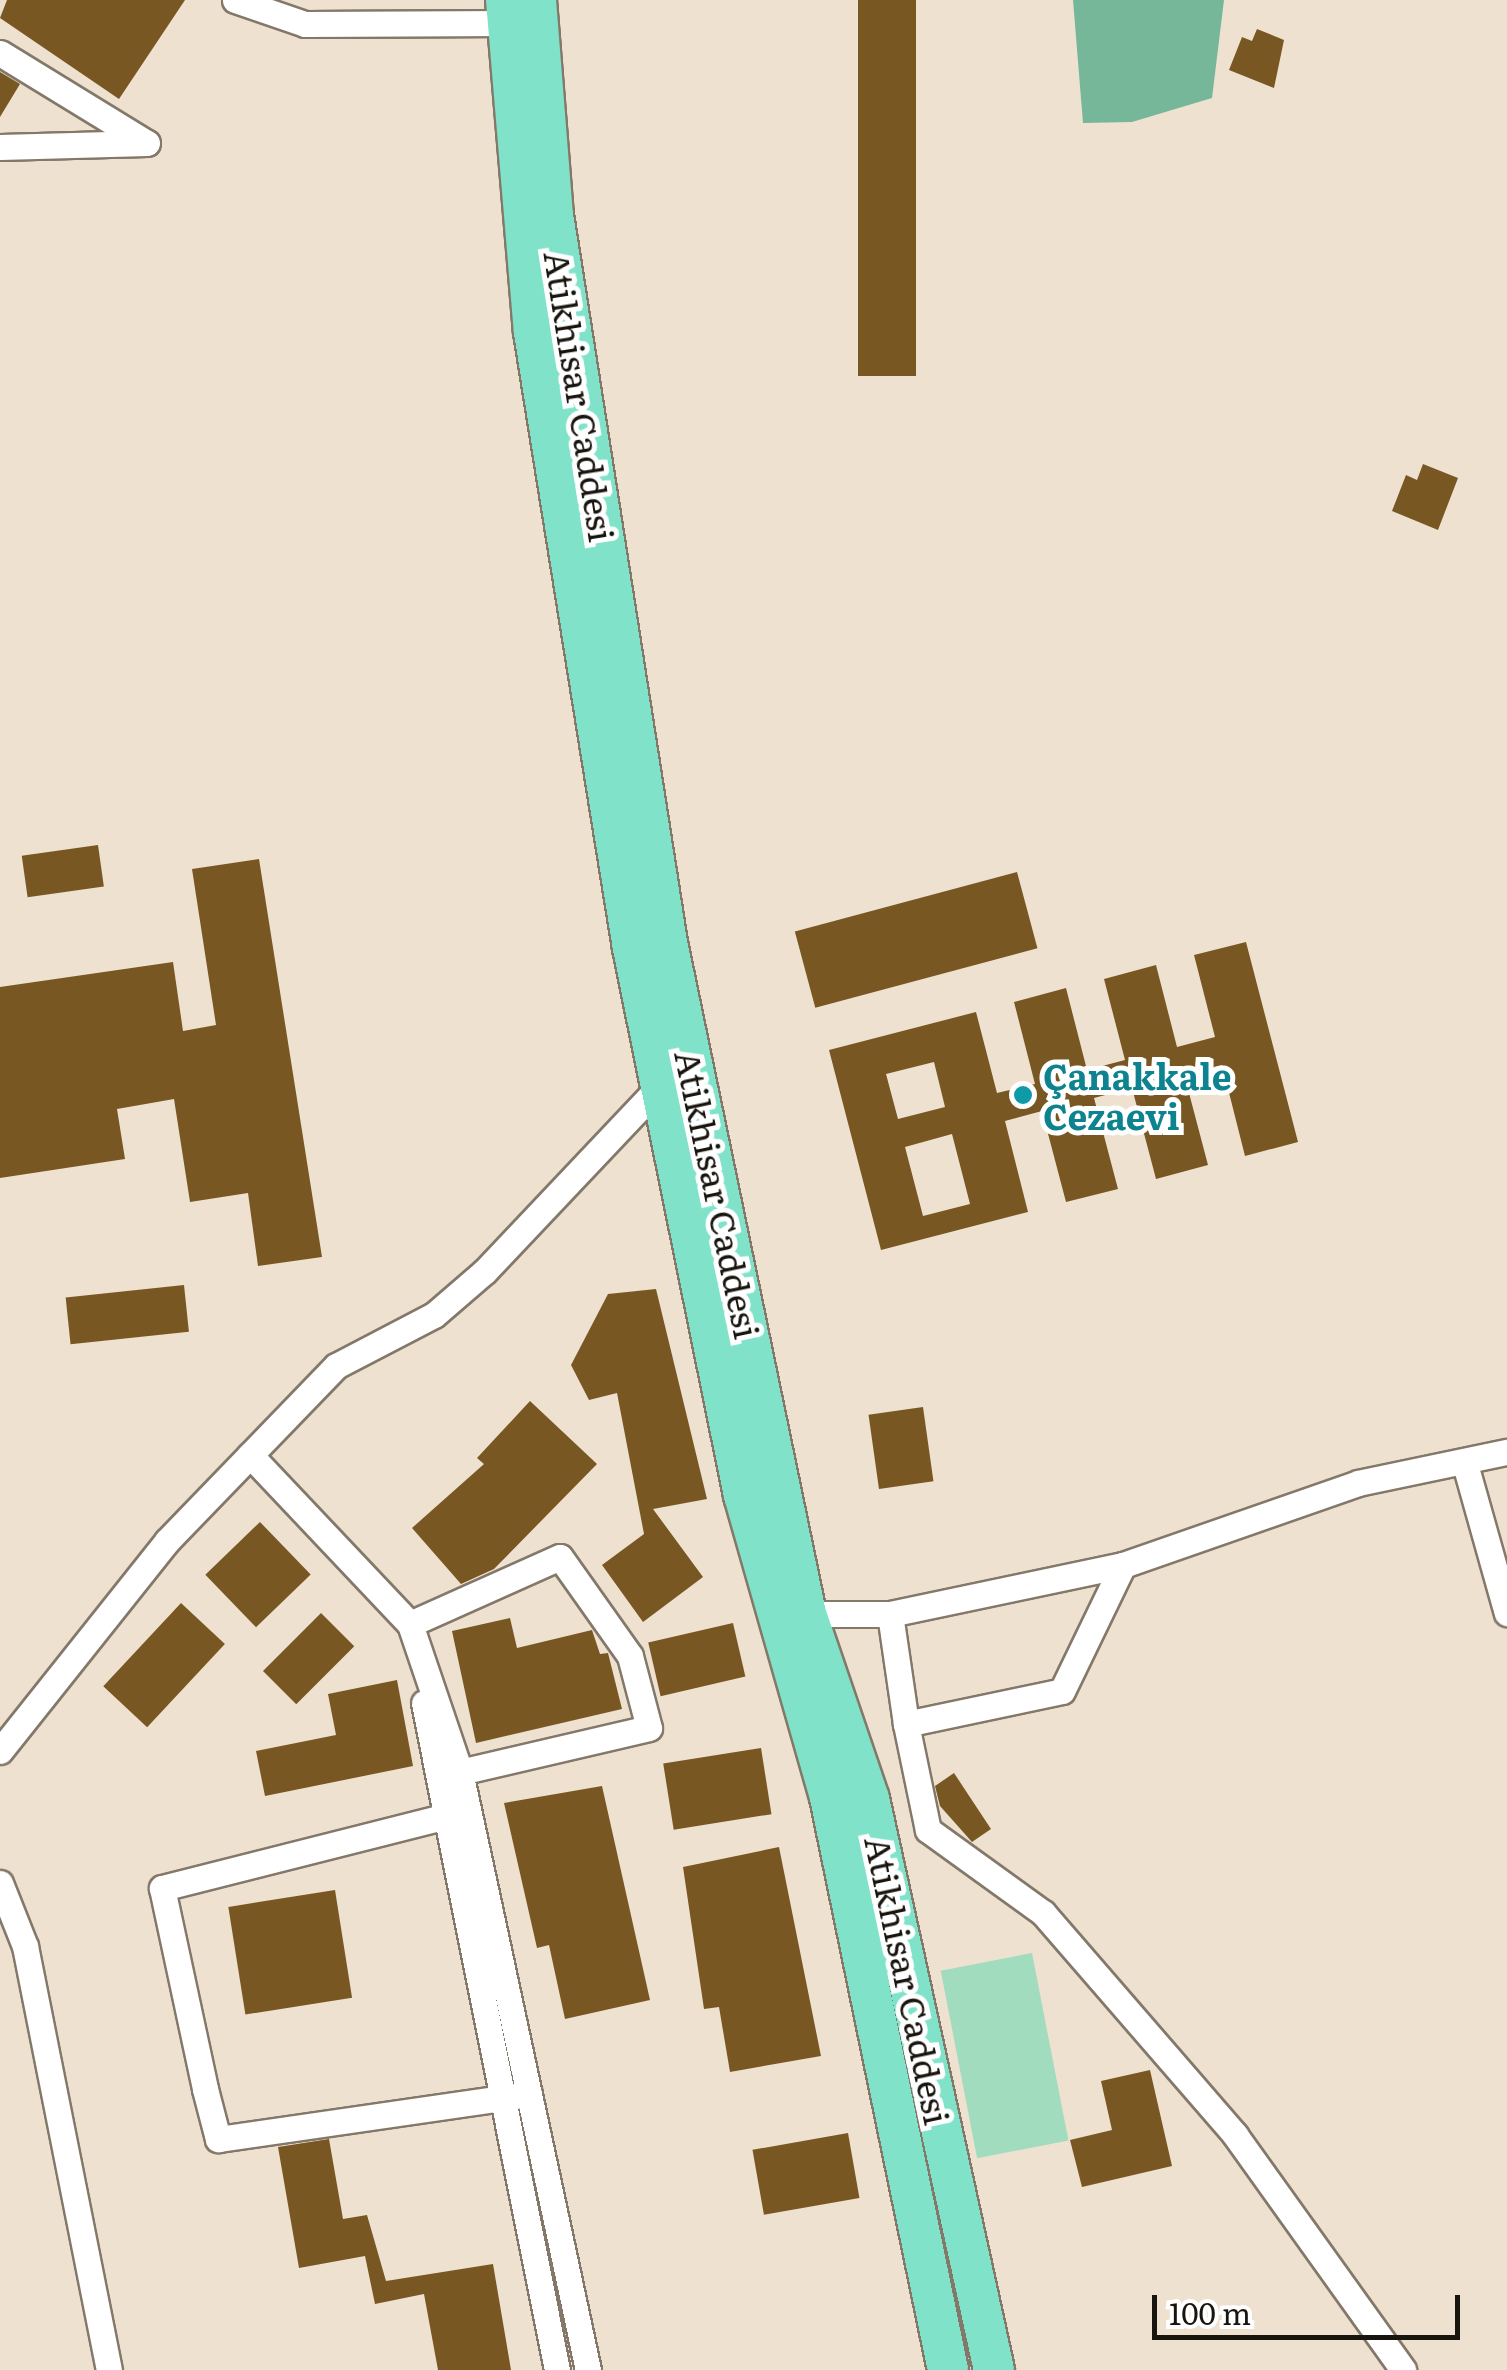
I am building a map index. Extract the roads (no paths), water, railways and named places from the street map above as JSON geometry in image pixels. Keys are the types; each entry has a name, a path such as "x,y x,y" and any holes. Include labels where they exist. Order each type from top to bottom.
{"highway":[{"name":"Atikhisar Caddesi","path":"517,8 534,332 660,1086 806,1614 869,1800 994,2370"},
{"name":"Atikhisar Caddesi","path":"517,8 736,1362 744,1495 826,1780 948,2370"}],"street":[{"path":"249,4 305,24 517,8"},
{"path":"0,53 146,143 0,148"},
{"path":"0,1751 167,1541 336,1366 434,1315 485,1270 660,1086"},
{"path":"806,1614 890,1614 1123,1566 1358,1483 1465,1464 1507,1452"},
{"path":"250,1456 410,1624 460,1772 516,2094 557,2370"},
{"path":"1465,1464 1507,1613"},
{"path":"410,1624 560,1557 630,1656 649,1728 460,1772"},
{"path":"906,1724 1062,1691 1123,1566"},
{"path":"890,1614 906,1724 928,1830 1043,1913 1235,2134 1403,2370"},
{"path":"410,1624 443,1817 588,2370"},
{"path":"443,1817 460,1772"},
{"path":"443,1817 162,1888 218,2139 516,2094"},
{"path":"0,1883 25,1946 109,2370"}],"place":[{"name":"Çanakkale Cezaevi","path":"1023,1095"}]}
